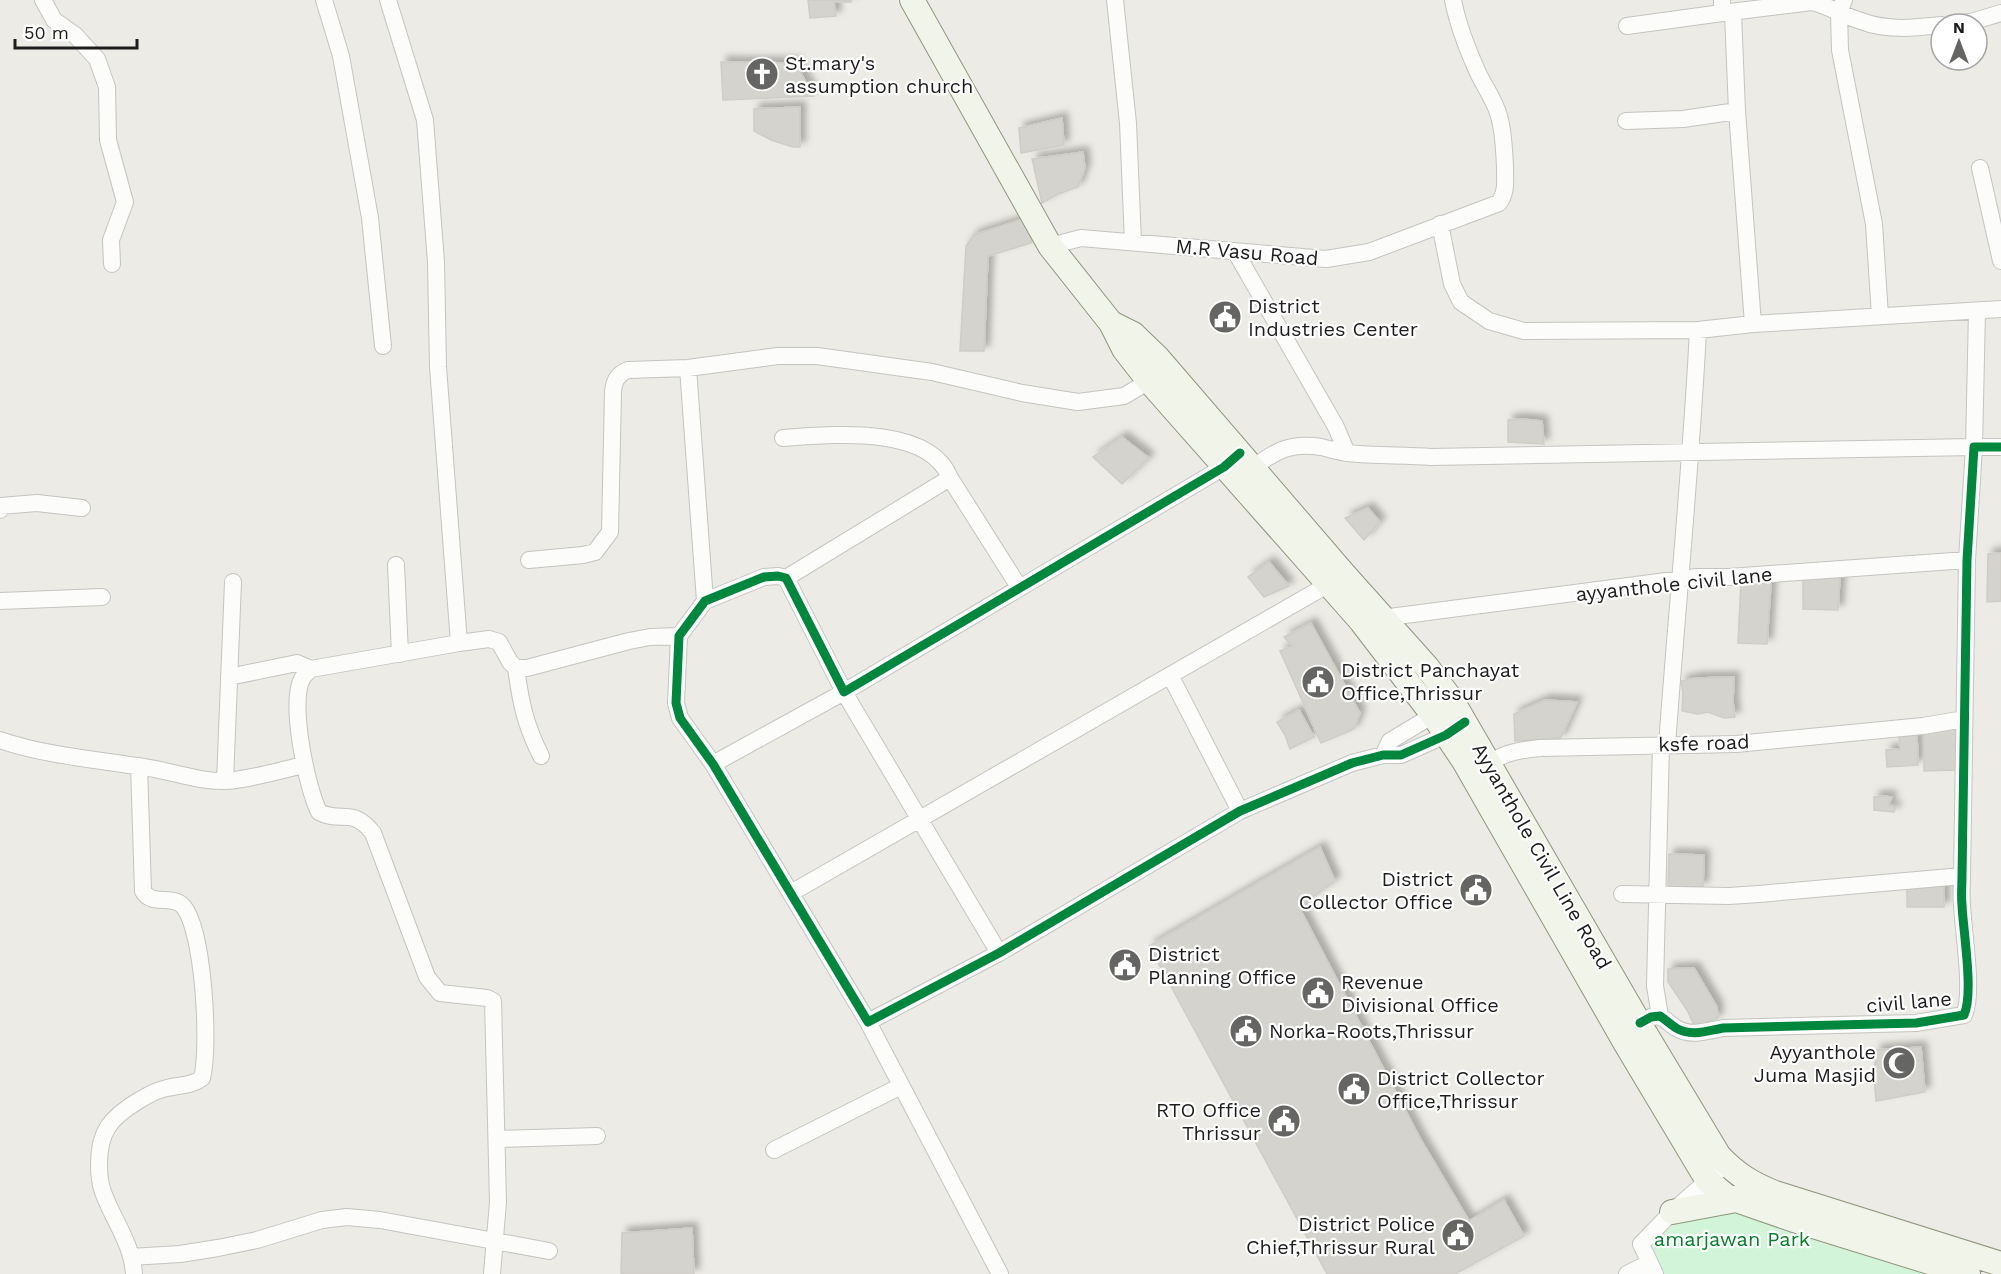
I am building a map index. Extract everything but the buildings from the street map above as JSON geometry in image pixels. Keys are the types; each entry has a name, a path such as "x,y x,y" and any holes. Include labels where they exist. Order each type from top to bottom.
{"main road":[{"name":"Ayyanthole Civil Line Road","path":"912,0 1050,246 1111,323 1124,349 1149,381 1239,463 1427,667 1464,761 1643,1029 1708,1181 1726,1196 1743,1191 1775,1193 2001,1264"},
{"name":"Ayyanthole Civil Line Road","path":"1111,323 1133,334 1158,358 1329,584 1373,636 1489,763 1702,1130 1719,1156 1736,1173 1743,1191 1794,1220 1968,1274"},
{"path":"1672,1212 1743,1191"}],"street":[{"path":"43,0 54,20 75,35 97,58 107,87 108,140 125,202 111,240 112,264"},
{"path":"324,0 341,56 370,218 382,346"},
{"path":"388,0 425,120 436,262 438,367 459,643"},
{"path":"1115,0 1128,123 1133,242"},
{"name":"M.R Vasu Road","path":"1050,246 1082,238 1326,259 1370,252 1499,203 1506,187 1504,142 1500,118 1463,36 1453,0"},
{"path":"1627,26 1725,9 1812,2 1842,6 1864,23 1904,28 1929,26"},
{"path":"1842,6 1840,50 1874,224 1880,316"},
{"path":"1725,9 1737,111 1754,324"},
{"path":"1626,121 1683,119 1737,111"},
{"path":"1980,168 2001,261"},
{"path":"1440,224 1452,284 1461,302 1490,321 1524,331 1698,330 1754,324 2001,309"},
{"path":"1235,251 1336,427 1347,453"},
{"name":"civil lane","path":"1643,1029 1677,1028 1696,1034 1723,1028 1916,1023 1964,1015 1967,1004 1967,984 1962,906 1964,719 1967,560 1974,447 1977,311"},
{"path":"1643,1029 1655,986 1664,745 1691,453 1698,330"},
{"path":"530,560 595,552 610,532 614,382 620,373 628,370 688,368 778,356 817,356 932,372 1022,393 1078,402 1124,396 1149,381"},
{"path":"688,368 705,601"},
{"path":"783,438 880,436 898,439 931,454 947,470 1019,587"},
{"path":"713,764 844,692 1019,587 1239,463 1288,447 1303,445 1347,453 1431,456 2001,447"},
{"path":"950,478 786,578 778,576 764,578 705,601 679,636 676,703 680,718 713,764 868,1022 1000,1274"},
{"path":"0,507 37,503 82,508"},
{"name":"ayyanthole civil lane","path":"1382,618 1697,578 1967,560"},
{"path":"396,564 400,654"},
{"path":"786,578 844,692 999,953"},
{"path":"225,781 233,582"},
{"path":"791,892 1329,584"},
{"path":"0,601 102,597"},
{"path":"516,668 527,668 650,637 679,636"},
{"path":"229,677 297,663 311,669 489,639 499,642 516,668 528,730 541,756"},
{"path":"311,669 302,678 298,690 303,765 319,812 327,817 352,816 365,822 373,833 427,977 433,987 440,993 487,998 493,1001 498,1202 492,1274"},
{"path":"1170,675 1240,811"},
{"path":"868,1022 999,953 1240,811 1352,763 1383,755 1401,755 1449,719"},
{"path":"1383,755 1390,741 1449,719"},
{"name":"ksfe road","path":"1489,763 1512,751 1540,748 1736,744 1923,726 1964,719"},
{"path":"0,740 47,752 139,766 199,779 225,781 303,765"},
{"path":"139,766 142,891 152,900 169,900 182,905 187,912 202,964 205,1059 202,1078 195,1083 165,1088 138,1101 113,1119 101,1139 99,1171 102,1191 125,1237 132,1266 180,1254 257,1240 322,1220 347,1217 380,1220 549,1251"},
{"path":"1622,894 1729,896 1962,876"},
{"path":"774,1150 901,1086"},
{"path":"497,1138 597,1136"},
{"path":"1627,1274 1652,1269 1641,1244 1672,1212 1726,1164"}],"green space":[{"name":"amarjawan Park","path":"1735,1202 1963,1274 1655,1274 1641,1245 1673,1213"}],"cycle path":[{"path":"1640,1023 1651,1017 1660,1016 1676,1028 1693,1033 1723,1028 1916,1023 1964,1015 1968,992 1962,895 1967,560 1974,447 2001,447"},
{"path":"1240,453 1224,467 844,692 786,578 764,577 705,601 679,636 676,703 680,718 713,764 868,1022 999,953 1240,811 1352,763 1383,755 1401,755 1446,735 1465,722"}],"place":[{"name":"St.mary's assumption church","path":"762,74"},
{"name":"District Industries Center","path":"1225,317"},
{"name":"District Panchayat Office,Thrissur","path":"1318,682"},
{"name":"District Collector Office","path":"1476,890"},
{"name":"District Planning Office","path":"1125,965"},
{"name":"Revenue Divisional Office","path":"1318,993"},
{"name":"Norka-Roots,Thrissur","path":"1246,1031"},
{"name":"Ayyanthole Juma Masjid","path":"1899,1063"},
{"name":"District Collector Office,Thrissur","path":"1354,1089"},
{"name":"RTO Office Thrissur","path":"1284,1121"},
{"name":"District Police Chief,Thrissur Rural","path":"1458,1235"}]}
